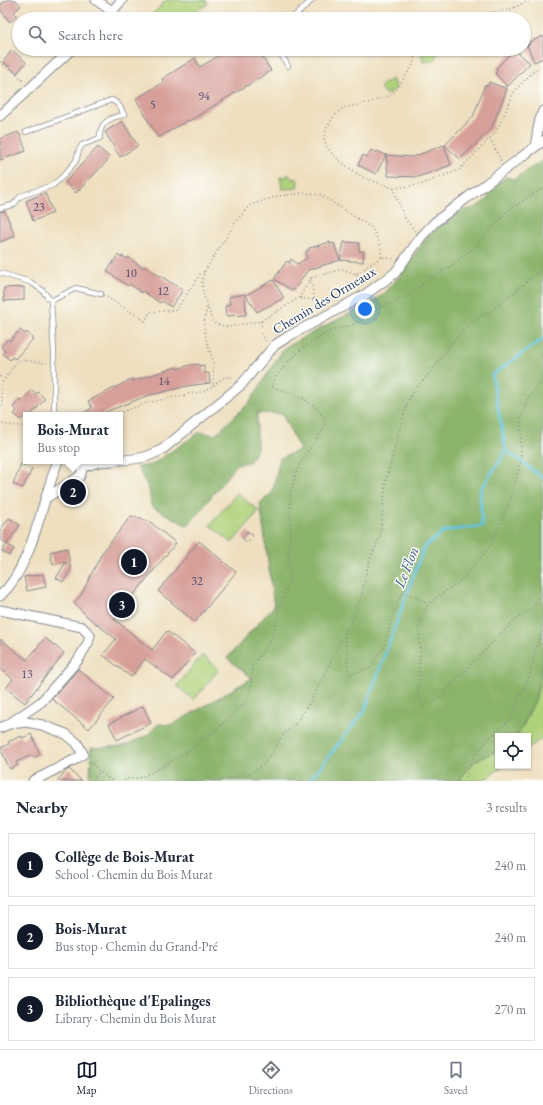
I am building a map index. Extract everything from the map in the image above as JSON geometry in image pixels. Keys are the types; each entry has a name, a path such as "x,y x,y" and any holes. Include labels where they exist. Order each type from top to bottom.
{"street":[{"path":"96,0 113,12 122,0"},
{"path":"0,116 64,56"},
{"path":"535,147 539,123 543,111"},
{"name":"Chemin des Ormeaux","path":"123,460 139,459 150,456 163,449 241,385 274,345 366,294 395,273 421,237 435,222 543,141"},
{"path":"0,596 17,575 25,558 57,464"},
{"path":"46,498 80,476 82,464"},
{"path":"0,610 82,627 90,635 88,644 78,660 41,702 9,724 0,728"},
{"path":"9,724 26,722 42,725 66,734 77,743 83,754 33,781"}],"lane":[{"path":"299,12 312,0"},
{"path":"282,56 288,66"},
{"path":"0,208 13,205 21,196 53,185 76,161 78,150 82,145 100,138 100,133 104,122 112,117 124,115 121,107 115,101 110,100 26,132"},
{"path":"0,274 30,282 42,290 50,301 54,364 54,412"},
{"path":"50,301 76,288 101,294"}],"path":[{"path":"499,12 511,10 530,0"},
{"path":"415,56 413,65 397,89 391,95 371,102 343,108 334,116 326,129 324,138 327,148 340,161 362,177 394,188 419,185 460,170 496,132 515,90 536,69 543,66"},
{"path":"0,62 18,75 25,83"},
{"path":"490,138 504,167"},
{"path":"394,188 404,217 417,235"},
{"path":"125,781 126,779 138,778 155,771 188,751 201,740 213,733 246,702 251,688 252,666 270,638 276,624 279,606 288,584 290,572 288,556 291,526 290,494 300,463 324,428 325,419 316,407 305,398 272,387 276,376 304,347 332,330 353,325 378,308 405,298 431,278 452,266 474,247 510,209 543,188"},
{"path":"101,294 145,321 150,312 176,310 201,273 204,272 236,222 250,205 278,196 304,193 321,195 372,228 380,244 382,257"},
{"path":"356,274 382,257 398,259"},
{"path":"214,781 249,774 263,764 274,751 279,740 298,721 314,695 361,598 368,565 380,536 386,480 409,398 453,341 462,332 475,320 499,305 543,268"},
{"path":"204,272 202,282 207,308 213,323 228,327 261,321 299,298 311,278 342,269 356,274 363,289"},
{"path":"311,278 314,300 322,312"},
{"path":"299,298 314,300"},
{"path":"207,308 204,320 204,336 213,363 213,386"},
{"path":"261,321 262,334 268,345"},
{"path":"0,409 2,407 1,383 18,360 54,364"},
{"path":"123,412 146,403 204,392 224,377 233,376 239,380"},
{"path":"543,381 528,397 521,419 522,461 508,504 490,546 460,581 428,604 419,626 420,654 418,695 423,706 438,699 502,632 519,617 532,609 543,592"},
{"path":"0,421 4,425 23,426"},
{"path":"345,633 349,675 370,668 384,646 391,620 402,592 416,597 428,604"},
{"path":"464,781 476,755 487,740 509,721 516,710 530,674 536,647 543,631"},
{"path":"83,754 99,771 112,781"},
{"path":"93,781 99,771"}],"green space":[{"path":"166,0 206,0 208,4 193,12 155,12"},
{"path":"422,56 436,56 433,61 423,62"},
{"path":"392,79 396,88 387,95 381,90 381,88 384,83"},
{"path":"543,160 543,665 535,700 520,732 495,733 495,752 471,765 460,781 104,781 106,777 90,778 91,748 124,746 148,735 158,724 172,725 252,678 227,658 274,606 260,503 272,493 280,458 300,450 282,414 257,413 257,449 249,462 237,464 188,526 151,506 149,489 137,467 151,465 200,432 215,435 249,403 284,348 374,301 384,294 398,278 426,238 433,231 460,211 475,208 488,199 489,190 506,177 514,179"},
{"path":"289,175 292,179 296,178 298,180 297,188 282,189 280,177 286,177"},
{"path":"237,493 259,511 232,543 210,525"},
{"path":"202,655 219,669 194,700 177,686"},
{"path":"543,665 543,737 531,747 531,733 519,733 535,700"},
{"path":"495,752 495,769 500,769 482,781 460,781 467,769 480,759"}],"building":[{"path":"7,0 16,0 21,6 12,12 12,20 10,22 0,9 0,5"},
{"path":"543,36 543,58 534,62 531,55 531,41"},
{"path":"12,50 12,56 19,56 26,62 17,73 3,62"},
{"path":"218,56 262,56 271,71 158,138 136,99 164,82 162,79 195,58 200,67"},
{"path":"508,56 522,56 530,63 507,87 495,73 498,70 496,68"},
{"path":"489,82 507,89 491,129 460,159 445,145 473,117 485,85 488,86"},
{"path":"122,121 138,146 120,157 105,132"},
{"path":"18,132 26,151 0,160 0,139"},
{"path":"444,145 451,165 418,177 388,176 386,155 413,157"},
{"path":"98,147 110,158 76,193 65,182"},
{"path":"371,150 376,153 377,151 386,155 376,174 358,165 363,155 367,157"},
{"path":"45,193 53,213 33,221 26,201"},
{"path":"5,211 15,236 0,242 0,212"},
{"path":"330,242 330,244 334,243 340,260 308,270 293,291 274,279 287,261 289,263 291,259 297,264 307,258 306,251 309,250 309,248"},
{"path":"344,242 359,243 359,251 364,252 363,262 340,260"},
{"path":"118,255 121,258 122,256 127,259 128,257 143,268 144,266 183,290 171,307 162,301 160,303 143,291 142,293 130,284 128,286 107,271"},
{"path":"273,280 284,298 257,312 246,295"},
{"path":"24,287 24,300 4,301 4,288"},
{"path":"245,294 246,315 226,316 225,306 230,305 229,297"},
{"path":"20,330 25,334 27,332 33,339 15,359 13,357 10,360 3,354 5,351 1,347 8,339 10,341"},
{"path":"190,365 204,365 204,373 209,373 210,383 187,386 147,396 106,412 85,412 92,408 88,401 132,379 133,381 176,367 177,369"},
{"path":"32,390 36,394 38,392 45,399 34,412 23,412 23,418 21,420 14,414 17,411 13,407 20,399 22,401"},
{"path":"21,464 32,469 23,488 13,484"},
{"path":"131,516 150,522 176,543 114,619 152,650 167,631 195,653 173,680 145,659 131,677 103,655 116,639 88,617 74,603 81,595 102,553"},
{"path":"9,518 20,525 7,544 0,539 0,530"},
{"path":"247,531 253,536 247,542 242,538"},
{"path":"199,541 236,572 195,622 158,591"},
{"path":"7,544 14,549 9,556 2,551"},
{"path":"67,548 71,569 63,582 56,578 66,562 53,565 50,552"},
{"path":"43,574 46,587 27,591 24,577"},
{"path":"45,638 64,653 25,703 6,688 13,679 0,669 0,639 27,660"},
{"path":"78,669 114,699 89,729 52,699"},
{"path":"143,706 151,723 117,740 109,724"},
{"path":"31,734 40,754 33,758 32,755 16,762 18,765 10,769 0,748 9,744 8,742 21,736 22,738"},
{"path":"69,769 82,781 57,781"}],"waterway":[{"name":"Le Flon","path":"309,781 364,712 424,547 445,531 482,526 480,491 506,451 492,375 543,339"},
{"path":"506,451 543,478"}],"place":[{"name":"Bois-Murat","path":"73,492"},
{"name":"Collège de Bois-Murat","path":"134,562"},
{"name":"Bibliothèque d'Epalinges","path":"122,605"}]}
